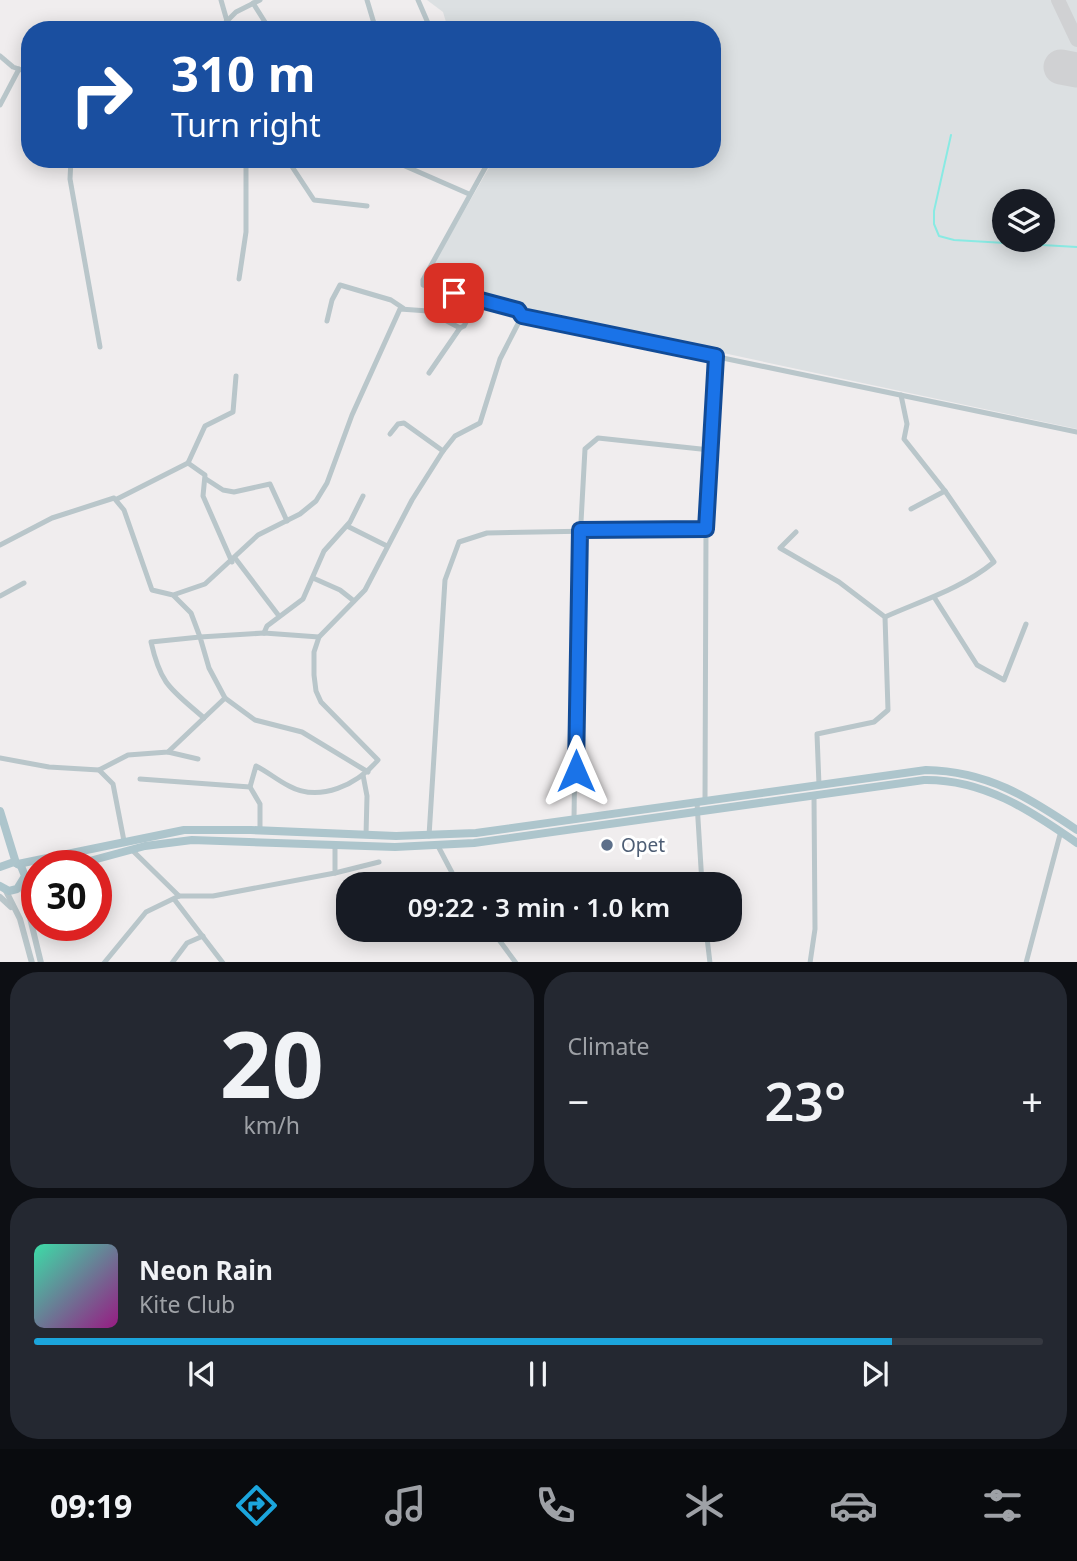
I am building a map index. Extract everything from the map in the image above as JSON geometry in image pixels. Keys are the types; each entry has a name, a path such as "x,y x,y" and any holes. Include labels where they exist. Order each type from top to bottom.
{"main road":[{"path":"0,867 6,863 184,830 429,836 701,803 911,770 954,771 985,778 1014,789 1077,830"},
{"path":"112,854 165,842 222,838 438,846 698,814 914,780 953,782 1008,799 1077,843"},
{"path":"0,811 17,863 21,868"},
{"path":"2,890 13,890 21,885"}],"street":[{"path":"221,0 228,21 260,0"},
{"path":"367,0 373,21"},
{"path":"418,0 427,21"},
{"path":"253,3 264,21"},
{"path":"0,56 19,69 0,105"},
{"path":"71,168 70,179 100,347"},
{"path":"239,279 246,232 246,168"},
{"path":"293,168 314,200 367,206"},
{"path":"409,168 469,194"},
{"path":"485,168 423,280 423,285 518,310 522,316 1077,432"},
{"path":"327,321 332,300 340,285 391,300 403,308 428,311 460,328"},
{"path":"429,373 460,328 464,327 478,299"},
{"path":"173,595 205,584 258,535 311,506 324,489 352,415 403,308"},
{"path":"260,830 260,804 250,787 256,766 289,786 314,792 347,785 378,760 368,747 337,719 316,691 314,652 319,636 365,590 387,546 454,436 480,423 500,359 522,316"},
{"path":"701,872 698,814 701,803 706,529 716,356"},
{"path":"0,545 52,518 117,499 188,463 205,426 233,412 236,376"},
{"path":"885,617 976,578 994,562 945,491 904,439 907,424 901,395"},
{"path":"390,434 398,424 404,423 443,451"},
{"path":"574,820 580,530 585,449 589,442 598,438 710,450"},
{"path":"188,463 223,490 234,492 270,484 287,521"},
{"path":"206,479 204,496 234,560 248,570 279,616"},
{"path":"911,509 945,491"},
{"path":"264,633 267,626 303,599 327,546 346,526 363,496"},
{"path":"117,499 129,521 152,590 173,595 188,608 209,668 225,698 255,720 302,732 365,773"},
{"path":"346,526 387,546"},
{"path":"429,836 445,580 454,551 467,538 487,533 706,529"},
{"path":"796,532 780,548 839,582 885,617"},
{"path":"313,578 340,590 354,601"},
{"path":"0,596 24,583"},
{"path":"934,597 977,666 1004,680 1026,624"},
{"path":"819,785 817,734 874,722 888,710 885,617"},
{"path":"204,718 165,685 157,670 151,642 264,633 319,636"},
{"path":"168,752 225,698"},
{"path":"0,758 49,767 99,770 128,755 168,752 198,759"},
{"path":"99,770 113,784 124,841"},
{"path":"365,773 366,835"},
{"path":"140,779 250,787"},
{"path":"810,962 815,929 814,796"},
{"path":"1026,962 1061,831"},
{"path":"335,844 335,873"},
{"path":"438,846 452,872"},
{"path":"131,849 176,897 223,962"},
{"path":"104,962 133,923 146,912 176,897 213,895 335,873 379,862"},
{"path":"2,890 20,919 32,962"},
{"path":"172,962 187,943 203,936"},
{"path":"36,941 41,962"},
{"path":"501,942 516,962"},
{"path":"708,942 710,962"}],"shaded area":[{"path":"427,0 1077,0 1077,429 532,312 522,304 429,284 425,279 489,168 721,168 721,21 446,21 443,12"}],"waterway":[{"path":"951,135 934,211 934,224 939,236 954,240 1077,247"}],"taxiway":[{"path":"1058,0 1077,40"}],"runway":[{"path":"1061,67 1077,70"}],"place":[{"name":"Opet","path":"607,845"}],"route":[{"path":"454,293 518,310 522,316 716,356 706,529 580,530 576,771"}]}
